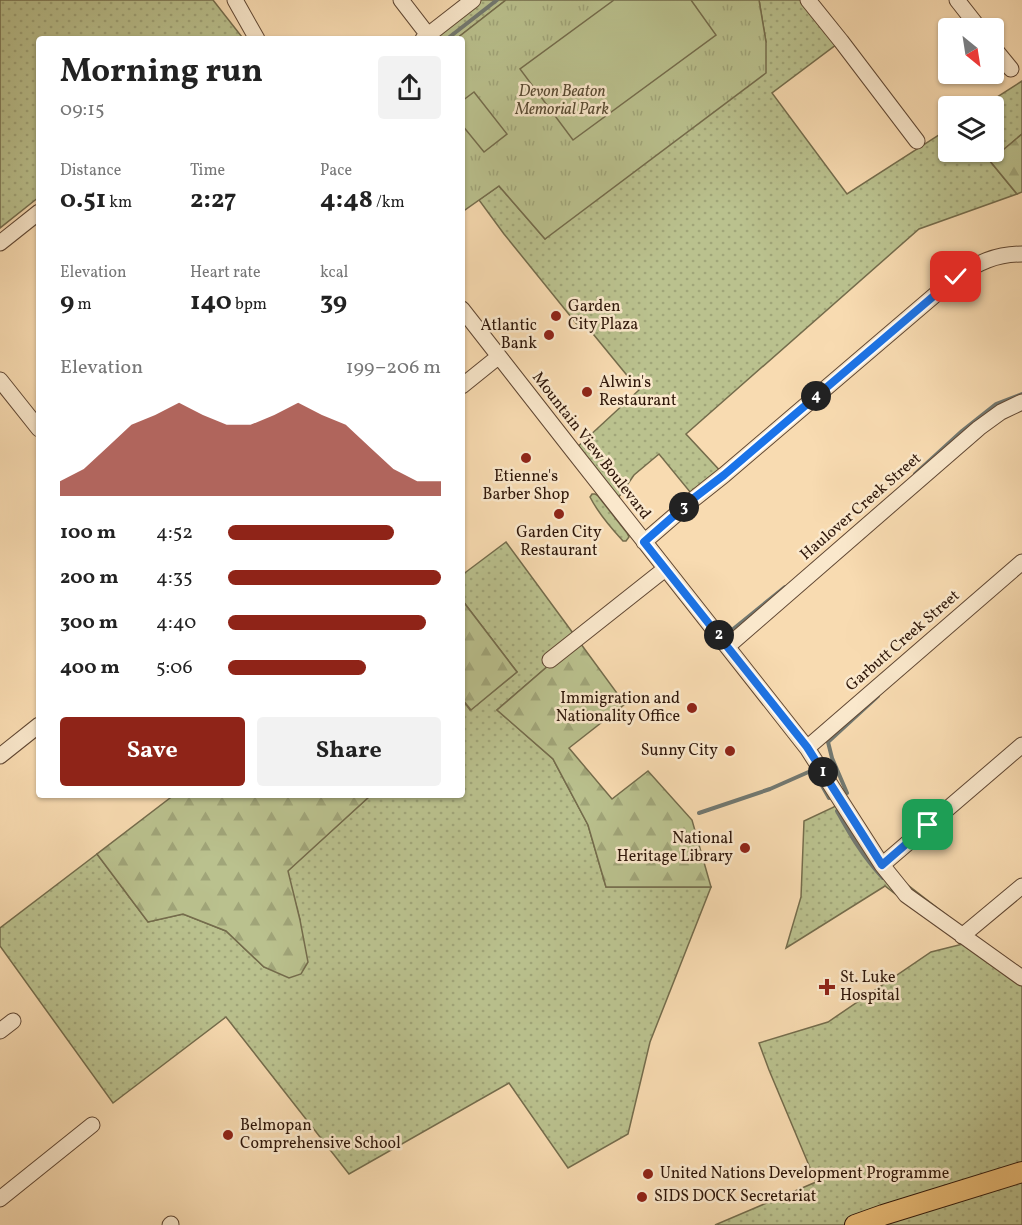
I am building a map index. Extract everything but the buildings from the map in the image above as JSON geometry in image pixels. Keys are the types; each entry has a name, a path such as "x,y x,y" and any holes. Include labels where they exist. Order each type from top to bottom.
{"main road":[{"path":"855,1225 879,1220 1022,1172"}],"street":[{"path":"235,0 253,36"},
{"path":"401,0 425,36"},
{"path":"427,36 473,0"},
{"path":"808,0 917,141"},
{"path":"957,0 971,18"},
{"path":"1004,60 1011,69"},
{"path":"0,243 36,214"},
{"path":"644,542 956,277 979,263 1004,254 1022,254"},
{"name":"Mountain View Boulevard","path":"465,313 807,747 882,865 906,895 1022,978"},
{"path":"465,384 498,357"},
{"path":"0,380 36,425"},
{"name":"Haulover Creek Street","path":"728,646 979,428 1001,412 1022,402"},
{"name":"Garbutt Creek Street","path":"807,747 1022,562"},
{"path":"550,660 665,569"},
{"path":"0,756 36,727"},
{"path":"882,865 1022,745"},
{"path":"962,936 1022,886"},
{"path":"0,1031 13,1021"},
{"path":"0,1199 92,1125"}],"green space":[{"path":"0,0 213,0 241,36 36,36 36,199 0,228"},
{"path":"473,0 506,0 460,36 427,36"},
{"name":"Devon Beaton Memorial Park","path":"506,0 759,0 766,42 766,73 545,239 499,186 465,210 465,36 460,36"},
{"path":"614,0 691,0 716,35 573,140 520,69"},
{"path":"759,0 808,0 841,41 772,93 847,194 938,135 938,162 991,162 1017,194 919,229 686,434 724,475 695,498 659,454 634,475 614,504 573,451 639,390 589,329 580,328 479,200 499,186 545,239 766,42"},
{"path":"1022,81 1022,134 1004,149 1004,96 999,96"},
{"path":"474,92 507,134 484,152 465,129 465,99"},
{"path":"1022,134 1022,192 1017,194 991,162 1004,162 1004,149"},
{"path":"592,494 598,496 627,533 629,537 626,541 623,541 601,515 590,497"},
{"path":"506,542 578,640 497,710 553,759 588,825 606,887 711,887 650,1042 628,1134 568,1168 509,1083 349,1174 226,1017 113,1103 0,946 0,928 97,854 148,922 183,914 226,931 264,967 300,920 287,871 368,798 465,798 465,703 470,710 517,672 465,604 465,573"},
{"path":"465,604 517,672 471,710 465,703"},
{"path":"578,640 625,704 569,748 612,799 648,771 692,820 711,887 606,887 588,825 553,759 497,710"},
{"path":"170,798 368,798 288,871 308,962 301,974 289,978 264,967 226,931 183,914 148,922 97,854"},
{"path":"839,799 882,865 1022,970 1022,1225 715,1225 816,1182 759,1043 828,1022 931,952 963,944 885,886 786,948 801,897 804,821 834,807"}],"waterway":[{"path":"451,36 497,0"},
{"path":"915,474 962,431 996,404 1022,394"},
{"path":"732,630 785,587"},
{"path":"847,793 832,758 828,742 878,696"},
{"path":"699,813 770,789 813,770 815,773"},
{"path":"820,782 829,798"},
{"path":"837,811 852,838 883,878"}],"place":[{"name":"Garden City Plaza","path":"556,316"},
{"name":"Atlantic Bank","path":"549,335"},
{"name":"Alwin's Restaurant","path":"587,392"},
{"name":"Etienne's Barber Shop","path":"526,458"},
{"name":"Garden City Restaurant","path":"559,514"},
{"name":"Immigration and Nationality Office","path":"692,708"},
{"name":"Sunny City","path":"730,751"},
{"name":"National Heritage Library","path":"745,848"},
{"name":"St. Luke Hospital","path":"827,987"},
{"name":"Belmopan Comprehensive School","path":"228,1135"},
{"name":"United Nations Development Programme","path":"648,1174"},
{"name":"SIDS DOCK Secretariat","path":"642,1197"}],"route":[{"path":"928,825 882,865 807,747 644,542 956,277"}]}
